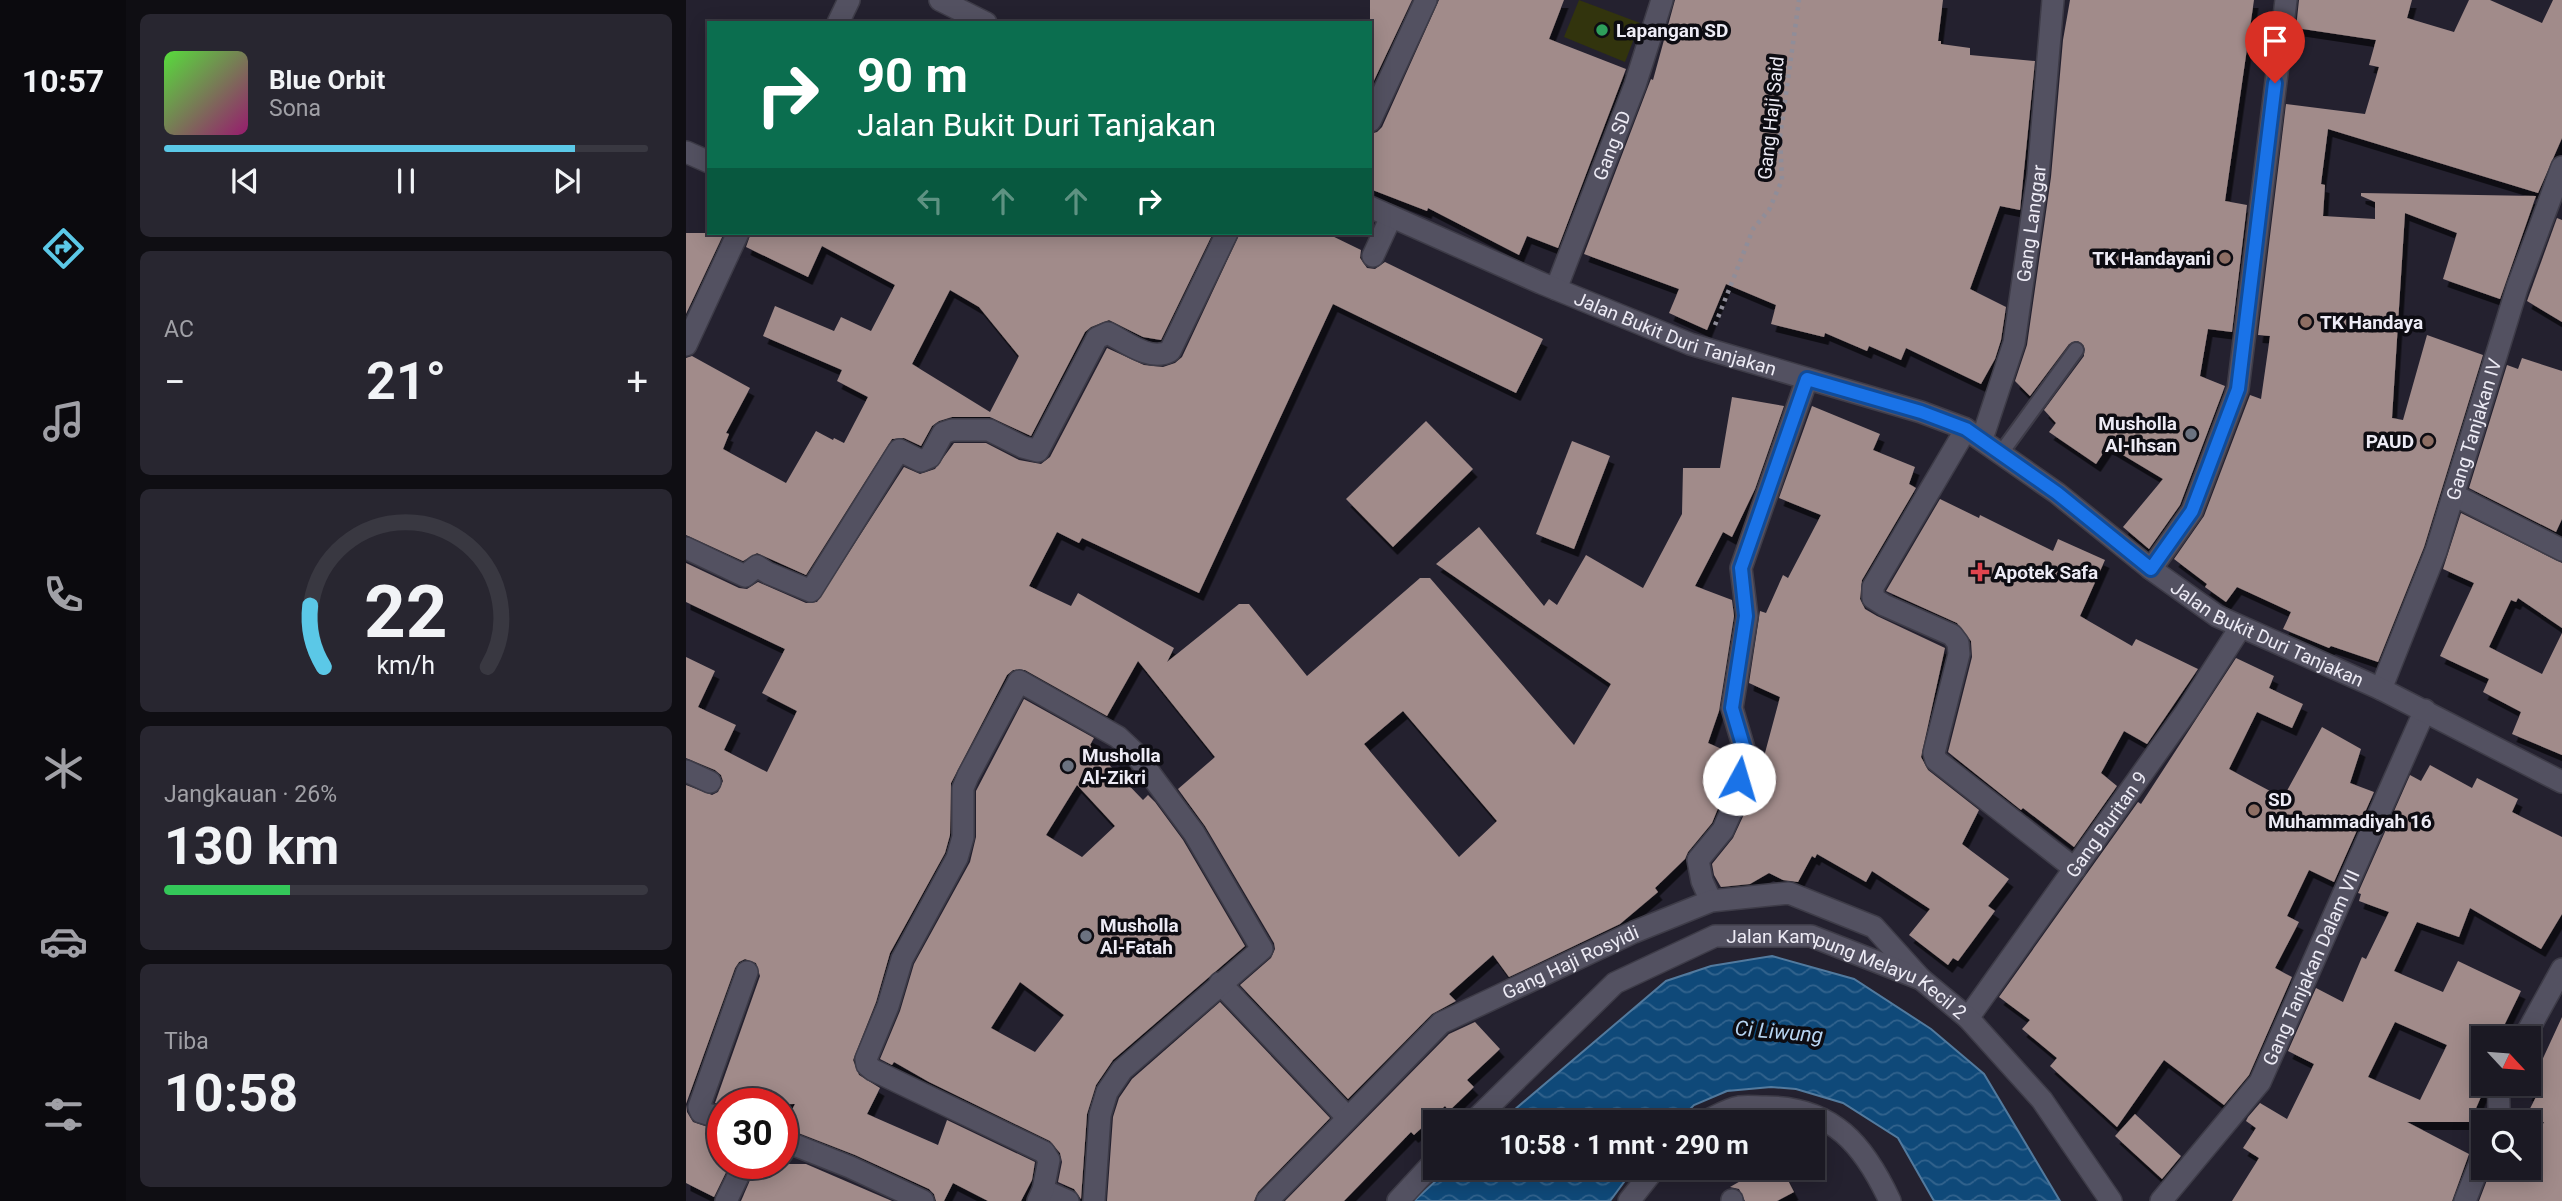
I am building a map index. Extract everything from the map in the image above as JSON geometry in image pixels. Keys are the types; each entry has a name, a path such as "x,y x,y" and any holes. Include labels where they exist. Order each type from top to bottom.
{"street":[{"path":"839,21 849,0"},
{"path":"940,0 982,21"},
{"path":"1372,117 1426,0"},
{"name":"Gang SD","path":"1556,289 1635,85 1662,0"},
{"name":"Gang Langgar","path":"2053,0 2038,175 2014,343 1974,434 1873,587 1873,598 1952,635 1958,643 1959,653 1934,753 1936,760 2075,869"},
{"path":"2151,569 2192,511 2238,389 2286,0"},
{"path":"686,152 707,161"},
{"name":"Gang Tanjakan IV","path":"2381,689 2436,551 2517,288 2562,167"},
{"name":"Jalan Bukit Duri Tanjakan","path":"1372,207 1556,289 1705,349 1921,412 1974,434 2057,493 2198,604 2240,628 2425,710 2562,782"},
{"path":"1373,256 1391,217"},
{"path":"686,345 737,235"},
{"path":"686,548 745,576 757,566 811,591 900,450 920,461 930,457 943,433 952,430 989,430 1023,447 1038,451 1097,338 1108,333 1153,355 1170,351 1226,235"},
{"path":"1711,901 1702,881 1698,860 1723,830 1734,805 1745,752 1732,708 1746,616 1741,568 1807,379"},
{"path":"2454,495 2562,550"},
{"name":"Gang Buritan 9","path":"1968,1018 2186,712 2240,628"},
{"path":"1068,1201 1040,1195 1049,1160 1044,1152 873,1070 867,1065 866,1059 888,1006 902,959 957,858 963,837 963,788 1019,681 1118,737 1134,752 1194,833 1262,948 1122,1070 1107,1092 1100,1115 1094,1201"},
{"name":"Gang Tanjakan Dalam VII","path":"2166,1199 2260,1083 2425,710"},
{"path":"686,771 710,782"},
{"name":"Gang Haji Rosyidi","path":"1267,1201 1441,1023 1634,932 1711,901 1790,893 1874,927 1922,979"},
{"name":"Jalan Kampung Melayu Kecil 2","path":"1484,1110 1615,983 1715,936 1811,936 1922,979 1968,1018 2042,1100 2111,1201"},
{"path":"2531,1026 2562,969"},
{"path":"707,1114 701,1112 699,1107 747,972"},
{"path":"1220,983 1347,1117"},
{"path":"1731,1110 1738,1107 1780,1107 1793,1110"},
{"path":"1825,1122 1844,1131 1872,1163 1890,1201"},
{"path":"798,1146 923,1201"},
{"path":"1398,1201 1423,1174"},
{"path":"726,1201 737,1179"},
{"path":"1629,1201 1646,1180"},
{"path":"2465,1201 2473,1180"}],"lane":[{"path":"2001,453 2076,350"}],"path":[{"name":"Gang Haji Said","path":"1705,349 1753,229 1769,210 1782,180 1780,137 1799,0"}],"shaded area":[{"name":"Lapangan SD","path":"1579,0 1640,23 1625,62 1564,37"}],"water":[{"name":"Ci Liwung","path":"1772,956 1854,979 1931,1029 1984,1074 2060,1201 1934,1201 1898,1138 1843,1103 1796,1089 1771,1087 1727,1091 1694,1105 1689,1110 1514,1110 1666,981 1711,966"},
{"path":"1437,1180 1625,1180 1610,1201 1414,1201"}],"building":[{"path":"1370,0 1412,0 1372,85 1372,21"},
{"path":"1439,0 1564,0 1549,39 1626,69 1558,248 1527,236 1519,255 1428,208 1427,211 1372,190 1372,133 1382,127"},
{"path":"1675,0 1943,0 1938,41 1941,41 1941,44 1970,48 1970,55 2035,61 2020,210 2000,206 1970,289 2006,307 1995,359 1981,384 1906,348 1901,360 1869,346 1867,351 1825,333 1824,337 1771,324 1776,305 1726,284 1707,330 1669,313 1679,289 1584,254 1651,79 1653,80"},
{"path":"2070,0 2254,0 2225,201 2247,205 2232,332 2208,329 2200,376 2225,386 2180,505 2149,549 2123,527 2163,479 2108,446 2096,464 2049,432 2056,423 2044,410 2084,356 2084,346 2078,341 2069,344 2030,396 2015,381 2027,345 2051,177 2063,40"},
{"path":"2299,0 2412,0 2407,18 2454,32 2469,0 2490,0 2542,23 2553,0 2562,0 2562,138 2538,193 2328,129 2321,184 2325,185 2323,216 2375,219 2375,202 2361,196 2361,193 2536,196 2500,299 2443,279 2457,233 2405,213 2392,418 2403,420 2427,335 2483,355 2424,547 2378,662 2331,646 2329,648 2283,629 2291,612 2237,587 2226,602 2174,559 2204,516 2250,395 2261,399 2270,336 2258,335 2286,104 2365,114 2379,67 2369,65 2376,40 2296,28"},
{"path":"2557,218 2562,220 2562,322 2527,301"},
{"path":"686,233 723,235 686,314"},
{"path":"750,235 1212,235 1161,340 1143,337 1109,320 1091,327 1085,332 1031,436 990,417 952,417 932,426 921,446 904,438 892,439 806,575 757,553 743,561 686,535 686,358 692,356 750,388 726,433 729,434 723,449 786,483 816,431 844,443 868,397 837,381 842,370 763,336 775,306 834,331 841,317 871,331 895,285 822,246 808,277 746,247","holes":["950,290 979,307 1019,356 990,412 912,364"]},
{"path":"1239,235 1330,235 1361,250 1360,258 1367,268 1375,269 1385,262 1543,339 1516,393 1333,304 1199,593 1082,538 1079,543 1057,532 1029,586 1071,606 1078,593 1174,648 1167,662 1239,604 1249,604 1307,676 1420,578 1430,578 1574,745 1611,684 1436,564 1479,527 1544,606 1549,599 1557,605 1586,555 1643,588 1682,514 1683,468 1720,468 1732,397 1784,406 1755,489 1732,537 1723,532 1695,586 1732,600 1734,616 1719,711 1708,743 1731,753 1721,801 1712,823 1685,859 1655,888 1658,892 1620,924 1509,977 1493,955 1449,994 1456,1001 1432,1014 1348,1099 1240,985 1271,958 1275,949 1274,943 1205,826 1178,789 1215,757 1138,661 1107,716 1025,670 1013,670 1007,675 951,783 950,835 945,853 890,953 876,1002 853,1060 859,1075 880,1088 867,1114 938,1145 947,1120 1035,1162 1032,1180 1021,1201 988,1201 953,1183 944,1201 936,1201 929,1189 798,1133 798,1088 720,1088 760,976 756,963 745,959 735,968 686,1104 686,785 712,795 718,792 723,781 715,770 686,758 686,657 715,671 698,707 736,725 724,750 767,772 797,711 762,693 785,649 686,602 686,563 739,588 747,589 758,582 806,603 817,602 904,467 920,474 935,469 954,443 986,443 1019,460 1041,464 1050,457 1107,348 1144,365 1163,367 1182,357","holes":["1403,711 1497,821 1459,857 1364,744"]},
{"path":"2522,358 2562,371 2562,519 2556,532 2469,488 2507,365 2518,369"},
{"path":"1812,406 1880,434 1873,450 1915,467 1909,484 1916,488 1862,580 1860,599 1865,609 1877,616 1945,648 1921,757 1928,770 1979,810 1962,844 2009,879 1988,906 1995,911 1958,961 1953,958 1948,965 1909,935 1930,909 1872,871 1866,882 1817,854 1815,858 1812,856 1798,882 1783,880 1769,873 1750,884 1721,887 1714,875 1712,864 1733,838 1746,810 1756,762 1762,764 1780,697 1749,683 1760,611 1766,613 1783,575 1788,578 1821,515 1779,498"},
{"path":"1426,421 1473,469 1393,547 1346,499"},
{"path":"1572,441 1610,456 1574,549 1536,534"},
{"path":"1940,499 1979,518 1980,515 2053,551 2058,539 2105,560 2080,616 2132,646 2136,639 2198,669 2147,744 2124,731 2101,773 2117,786 2074,847 2023,808 2021,810 1948,752 1972,657 1971,641 1957,623 1886,591"},
{"path":"2461,513 2562,563 2562,628 2518,598 2516,602 2511,600 2489,647 2542,674 2562,633 2562,755 2512,734 2521,712 2483,692 2489,679 2440,656 2474,583 2443,569"},
{"path":"2236,658 2274,676 2269,688 2303,704 2292,728 2257,712 2229,769 2283,798 2322,727 2361,749 2350,783 2374,792 2334,882 2309,870 2287,916 2299,922 2275,968 2292,977 2249,1075 2224,1105 2164,1060 2117,1127 2050,1066 2057,1058 2022,1029 2030,1020 1999,997 2138,802 2141,804"},
{"path":"1024,699 1094,738 1090,745 1143,800 1148,795 1155,802 1183,840 1245,946 1113,1060 1096,1085 1087,1114 1081,1199 1074,1189 1058,1182 1062,1162 1060,1153 1050,1141 894,1062 892,1065 880,1059 900,1011 914,964 970,862 976,837 976,791","holes":["1077,785 1115,826 1082,857 1046,835","1020,982 1064,1015 1035,1052 991,1028"]},
{"path":"2430,765 2472,788 2477,778 2518,799 2512,812 2562,837 2562,914 2541,949 2470,908 2459,937 2417,922 2394,971 2443,992 2458,961 2521,991 2504,1026 2471,1026 2471,1096 2481,1096 2475,1110 2471,1110 2470,1122 2407,1122 2469,1154 2452,1201 2232,1201 2259,1158 2243,1148 2256,1128 2246,1121 2248,1117 2260,1103 2287,1119 2314,1064 2288,1051 2316,988 2343,1002 2362,957 2366,959 2389,912 2359,901 2361,894 2358,893 2410,775 2421,781","holes":["2395,1022 2447,1045 2420,1100 2368,1077"]},
{"path":"1220,1002 1330,1118 1258,1192 1254,1201 1107,1201 1113,1117 1119,1098 1132,1079"},
{"path":"2562,1017 2562,1201 2479,1201 2487,1180 2541,1180 2541,1128 2544,1122 2541,1122 2541,1110 2529,1110 2536,1097 2534,1096 2541,1096 2541,1063"},
{"path":"1475,1022 1500,1049 1467,1080 1474,1087 1450,1110 1445,1106 1441,1110 1423,1110 1423,1127 1414,1135 1411,1132 1344,1201 1285,1201 1449,1034"},
{"path":"686,1104 693,1122 707,1127 707,1179 723,1179 714,1197 686,1183"},
{"path":"2135,1114 2181,1156 2162,1179 2115,1136"},
{"path":"798,1164 806,1164 892,1201 741,1201 751,1179 798,1179"},
{"path":"1742,1180 1788,1180 1794,1192 1777,1201 1745,1201 1739,1189 1730,1187"}],"place":[{"name":"Lapangan SD","path":"1602,30"},
{"name":"TK Handayani","path":"2225,258"},
{"name":"TK Handaya","path":"2306,322"},
{"name":"Musholla Al-Ihsan","path":"2191,434"},
{"name":"PAUD","path":"2428,441"},
{"name":"Apotek Safa","path":"1980,572"},
{"name":"Musholla Al-Zikri","path":"1068,766"},
{"name":"SD Muhammadiyah 16","path":"2254,810"},
{"name":"Musholla Al-Fatah","path":"1086,936"}],"route":[{"path":"1739,779 1745,752 1732,708 1746,616 1741,568 1807,379 1921,412 1966,429 2057,493 2151,569 2192,511 2238,389 2275,83"}]}
